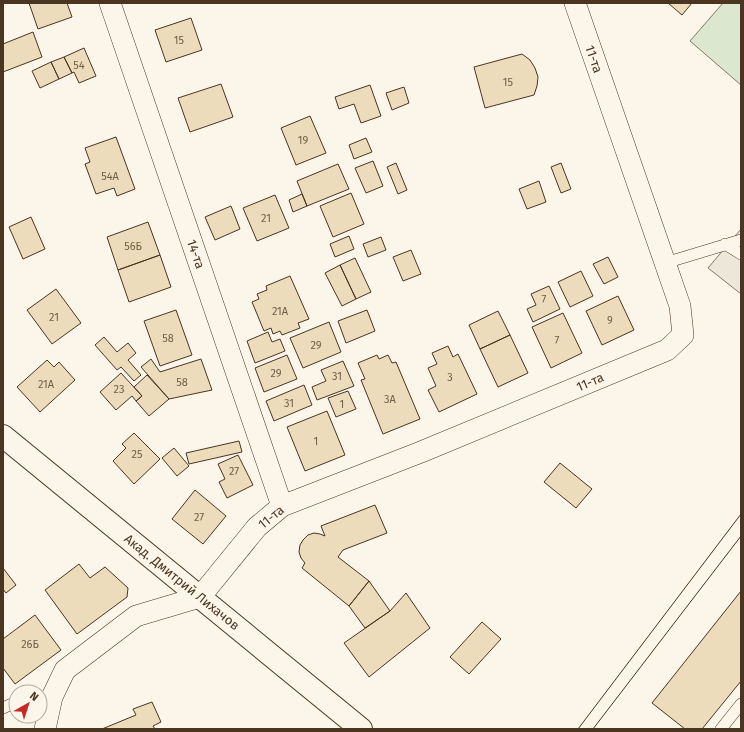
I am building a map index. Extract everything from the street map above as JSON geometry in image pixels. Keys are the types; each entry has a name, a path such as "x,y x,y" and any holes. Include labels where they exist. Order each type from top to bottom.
{"street":[{"name":"14-та","path":"110,3 282,506"},
{"name":"11-та","path":"200,597 257,527 282,506 421,452 667,350 683,335 680,306 575,3"},
{"name":"Акад. Дмитрий Лихачов","path":"3,436 361,729"},
{"path":"48,694 65,670 136,616 200,597"}],"lane":[{"path":"665,263 741,240"},
{"path":"725,244 741,254"},
{"path":"721,729 741,704"}],"green space":[{"path":"723,3 741,3 741,85 690,41"}],"shaded area":[{"path":"741,229 741,294 708,268"}],"building":[{"path":"29,3 67,3 72,17 38,29"},
{"path":"668,3 692,3 682,15"},
{"path":"191,18 202,50 166,62 155,30"},
{"path":"33,32 42,57 3,72 3,44"},
{"path":"84,48 96,76 79,83 64,57"},
{"path":"522,54 530,60 538,77 534,95 485,108 474,67"},
{"path":"64,57 72,73 59,79 51,62"},
{"path":"51,62 59,79 40,88 32,71"},
{"path":"221,84 233,117 190,132 178,98"},
{"path":"370,85 381,116 361,123 354,104 339,109 335,97"},
{"path":"404,87 409,103 392,110 386,93"},
{"path":"310,116 326,153 296,165 281,128"},
{"path":"116,137 135,189 117,196 114,188 96,194 85,164 90,162 85,148"},
{"path":"366,138 372,152 354,159 349,145"},
{"path":"373,161 383,186 366,193 355,168"},
{"path":"396,163 407,190 398,194 387,167"},
{"path":"561,163 571,189 561,193 551,167"},
{"path":"338,164 349,189 307,206 297,181"},
{"path":"539,181 546,202 527,209 519,189"},
{"path":"351,193 364,224 333,237 320,206"},
{"path":"302,194 307,206 293,212 289,200"},
{"path":"275,195 289,228 257,241 243,208"},
{"path":"231,206 240,229 215,240 205,217"},
{"path":"31,217 45,249 23,259 9,227"},
{"path":"148,222 160,255 118,270 107,237"},
{"path":"349,236 354,249 335,257 330,244"},
{"path":"381,237 386,250 368,257 363,244"},
{"path":"411,250 421,274 403,281 393,257"},
{"path":"160,255 171,287 129,302 118,270"},
{"path":"608,257 618,277 604,284 593,264"},
{"path":"355,258 371,292 356,299 340,265"},
{"path":"340,265 356,299 342,306 325,273"},
{"path":"581,271 593,296 570,307 558,282"},
{"path":"290,276 309,319 298,323 300,328 282,335 280,331 273,334 271,328 264,331 252,302 259,299 257,294 267,290 266,286"},
{"path":"549,286 560,309 533,322 527,309 536,305 531,294"},
{"path":"56,289 81,323 52,344 27,310"},
{"path":"618,296 634,330 602,345 586,311"},
{"path":"176,310 192,355 160,366 144,321"},
{"path":"367,310 375,331 346,343 338,321"},
{"path":"498,311 510,335 480,349 469,325"},
{"path":"563,313 582,353 551,368 532,327"},
{"path":"329,322 341,352 303,368 290,338"},
{"path":"268,332 272,342 280,339 285,351 255,363 247,341"},
{"path":"510,335 528,373 498,387 480,349"},
{"path":"104,337 117,352 128,343 136,353 128,360 141,375 134,381 121,367 117,370 95,345"},
{"path":"448,346 453,357 458,354 477,394 439,412 428,390 436,386 428,368 437,364 432,353"},
{"path":"287,355 297,379 264,392 255,368"},
{"path":"377,355 379,359 388,355 392,363 396,362 420,419 383,434 361,380 365,379 358,363"},
{"path":"151,359 160,372 201,359 212,390 169,399 141,367"},
{"path":"47,360 54,367 59,362 75,380 40,412 17,387"},
{"path":"343,361 354,386 317,400 312,387 326,381 321,370"},
{"path":"121,373 142,396 136,401 132,396 116,410 100,392"},
{"path":"147,375 169,399 149,416 136,401 142,396 134,387"},
{"path":"304,385 312,405 274,421 266,401"},
{"path":"348,391 356,409 336,417 328,398"},
{"path":"327,411 345,455 305,471 287,427"},
{"path":"134,433 160,459 134,484 113,461 126,448 122,444"},
{"path":"239,441 242,452 189,464 186,453"},
{"path":"174,448 189,466 177,476 162,458"},
{"path":"238,455 253,485 227,498 219,482 225,479 218,464"},
{"path":"560,463 592,489 576,508 544,482"},
{"path":"195,490 226,516 203,544 172,519"},
{"path":"375,505 387,533 343,550 338,557 369,581 349,606 302,568 305,563 299,552 300,545 308,535 314,533 325,536 321,526"},
{"path":"79,564 90,578 105,567 128,588 127,597 77,634 45,590"},
{"path":"3,568 16,585 6,593 3,589"},
{"path":"369,581 390,611 365,628 349,606"},
{"path":"741,591 741,681 702,729 685,729 652,703"},
{"path":"406,593 430,628 369,677 344,643 390,611"},
{"path":"35,615 61,650 15,684 3,668 3,639"},
{"path":"482,622 501,639 469,674 450,657"},
{"path":"152,702 161,722 153,726 155,729 102,729 136,715 133,709"}],"tram line":[{"path":"578,729 741,514"},
{"path":"593,729 741,536"}]}
